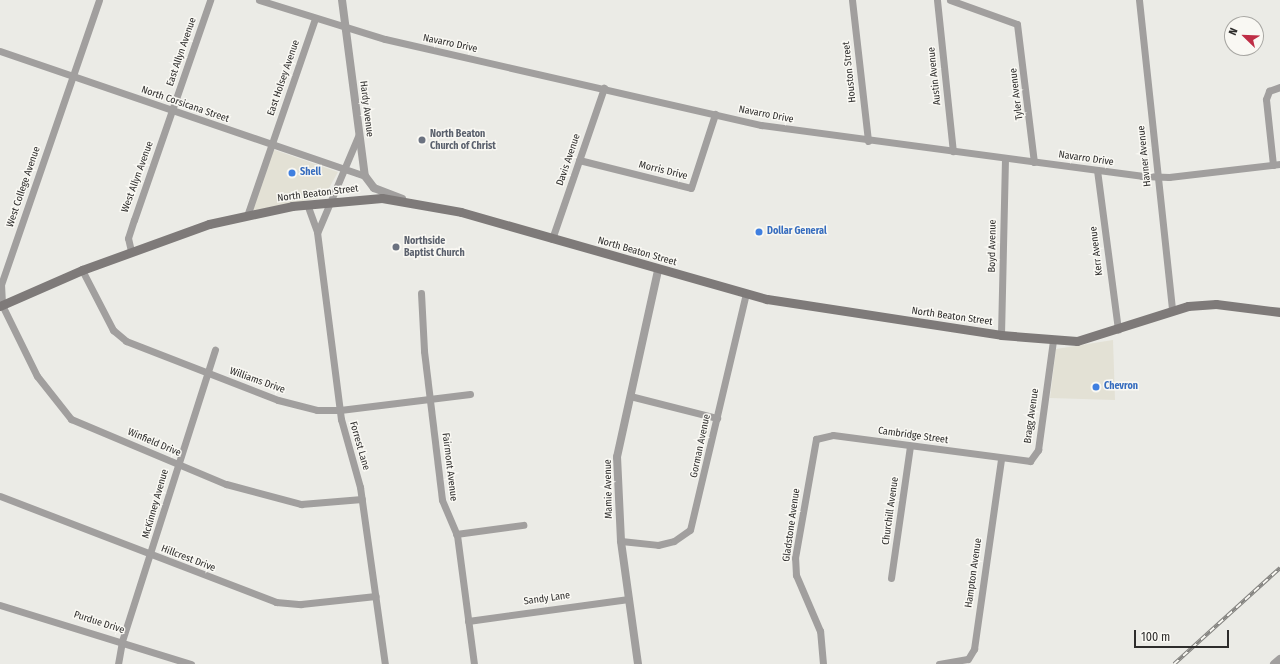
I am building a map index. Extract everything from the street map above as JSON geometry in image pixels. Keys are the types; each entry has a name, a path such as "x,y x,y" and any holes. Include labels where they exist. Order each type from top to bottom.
{"main road":[{"name":"North Beaton Street","path":"1,306 82,270 209,224 307,204 402,199 552,239 746,294 851,314 1001,335 1053,341 1089,339 1118,330 1172,309 1216,304 1280,312"}],"street":[{"name":"West College Avenue","path":"1,306 2,284 99,0"},
{"name":"East Allyn Avenue","path":"172,111 210,0"},
{"name":"Navarro Drive","path":"259,0 346,28 716,114 868,141 1158,177 1276,165"},
{"name":"Hardy Avenue","path":"342,0 365,176"},
{"name":"Houston Street","path":"852,0 868,141"},
{"name":"Austin Avenue","path":"937,0 953,151"},
{"name":"Tyler Avenue","path":"950,0 1017,24 1034,162"},
{"name":"Havner Avenue","path":"1140,0 1172,309"},
{"name":"East Holsey Avenue","path":"247,216 315,18"},
{"name":"North Corsicana Street","path":"0,51 365,176"},
{"path":"1276,165 1266,99 1269,91 1280,87"},
{"name":"Davis Avenue","path":"552,239 604,88"},
{"name":"West Allyn Avenue","path":"131,251 130,232 172,111"},
{"name":"Morris Drive","path":"579,160 691,188 716,114"},
{"name":"Forrest Lane","path":"317,232 328,202 344,170 359,134"},
{"name":"Boyd Avenue","path":"1001,335 1005,158"},
{"name":"Kerr Avenue","path":"1097,170 1118,330"},
{"path":"365,176 374,188 402,199"},
{"name":"Forrest Lane","path":"307,204 317,232 340,410 362,499 385,664"},
{"name":"Williams Drive","path":"82,270 119,336 206,373 296,405 340,410 430,396 470,394"},
{"name":"Mamie Avenue","path":"638,664 621,541 617,457 658,270"},
{"name":"Fairmont Avenue","path":"421,293 430,396 442,500 456,534 474,664"},
{"name":"Gorman Avenue","path":"621,541 658,546 674,541 690,530 746,294"},
{"name":"Winfield Drive","path":"1,306 37,376 64,414 226,484 286,502 312,504 362,499"},
{"name":"Bragg Avenue","path":"1001,459 1025,462 1036,456 1053,341"},
{"name":"McKinney Avenue","path":"118,664 122,641 152,555 178,464 206,373 215,349"},
{"path":"630,396 717,418"},
{"name":"Cambridge Street","path":"822,436 910,446 1001,459"},
{"name":"Gladstone Avenue","path":"822,436 814,444 795,558 796,575 820,630 823,664"},
{"name":"Churchill Avenue","path":"891,578 910,446"},
{"name":"Hampton Avenue","path":"939,664 968,659 974,649 1001,459"},
{"name":"Hillcrest Drive","path":"0,496 276,602 301,604 376,596"},
{"path":"456,534 523,525"},
{"name":"Sandy Lane","path":"468,621 628,599"},
{"name":"Purdue Drive","path":"0,605 122,641 191,664"},
{"path":"1274,664 1280,659"}],"shaded area":[{"path":"272,149 338,172 324,197 252,211"},
{"path":"1113,340 1115,400 1050,398 1056,349"}],"railway":[{"path":"1174,664 1280,568"}],"place":[{"name":"North Beaton Church of Christ","path":"422,140"},
{"name":"Shell","path":"292,173"},
{"name":"Dollar General","path":"759,232"},
{"name":"Northside Baptist Church","path":"396,247"},
{"name":"Chevron","path":"1096,387"}]}
